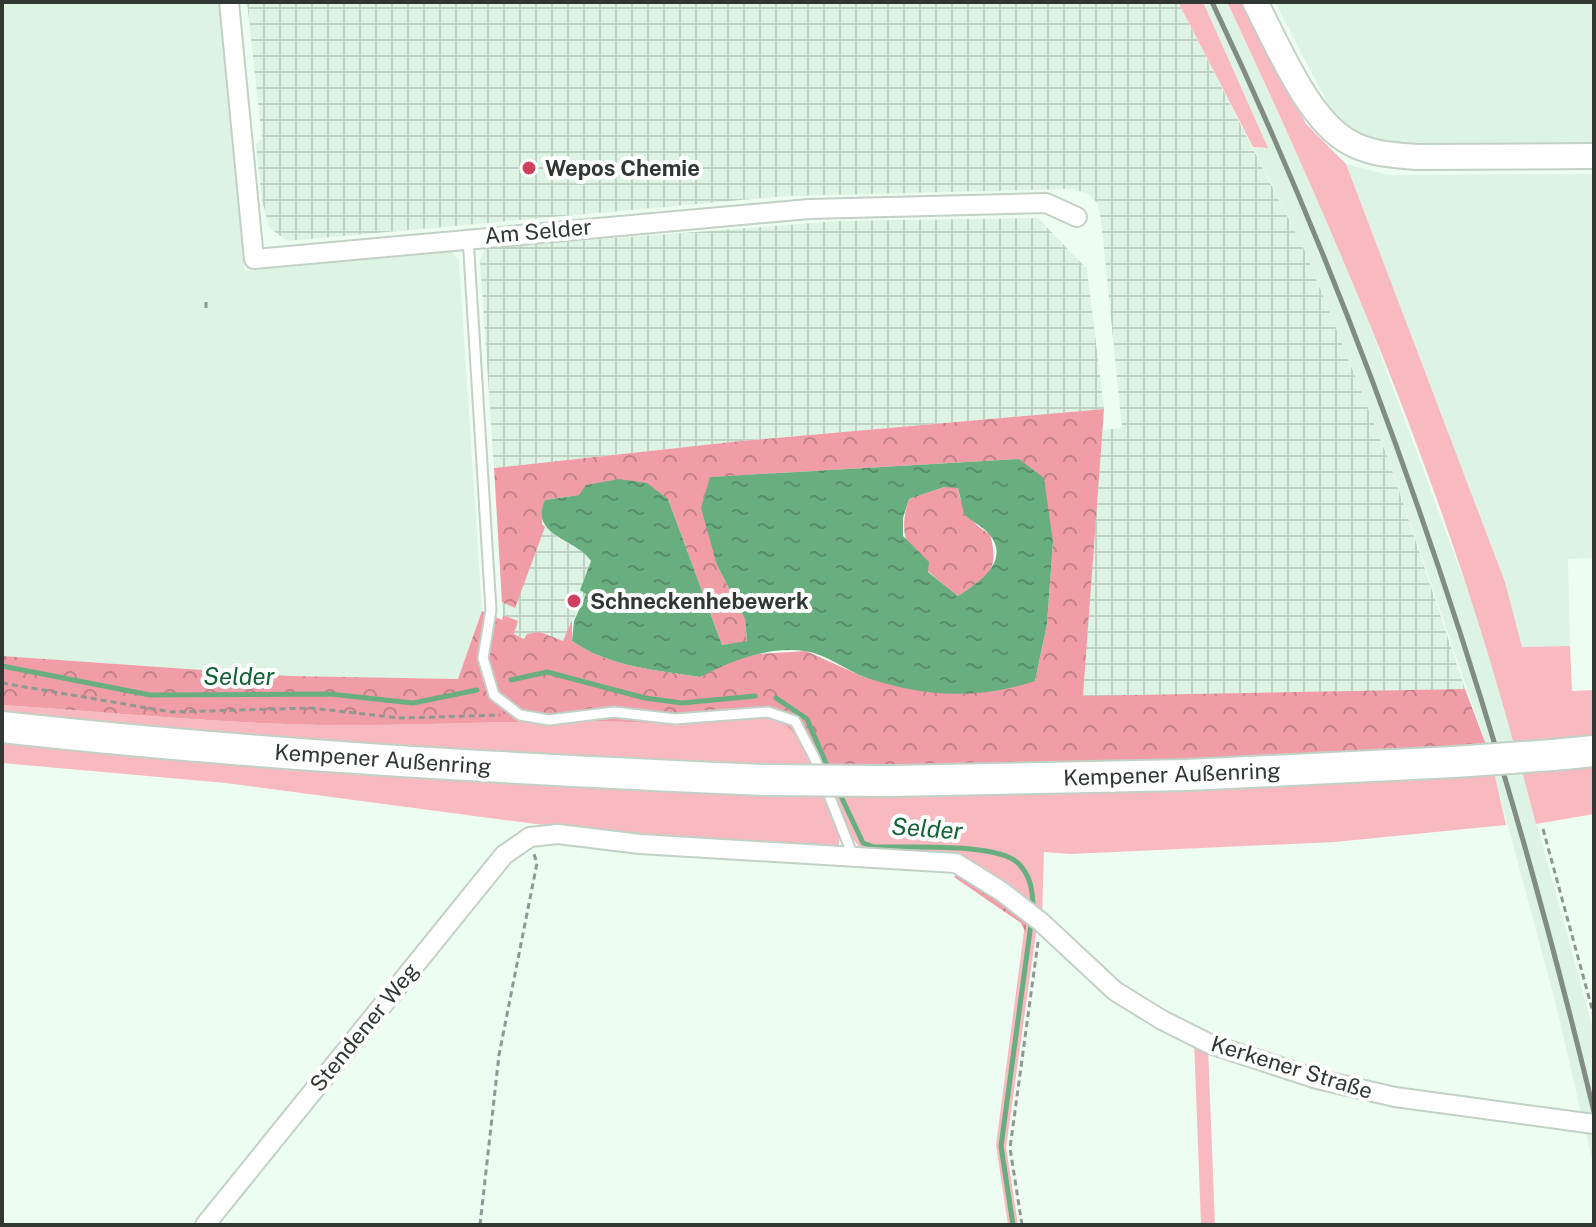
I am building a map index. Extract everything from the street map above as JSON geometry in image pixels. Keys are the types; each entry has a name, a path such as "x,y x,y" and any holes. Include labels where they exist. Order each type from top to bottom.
{"main road":[{"name":"Kempener Außenring","path":"2,727 300,754 536,770 765,780 890,781 1187,775 1454,762 1594,751"}],"street":[{"name":"Am Selder","path":"229,2 254,259 468,237 809,209 1046,203 1077,217"},
{"path":"1255,2 1319,116 1335,132 1369,150 1416,157 1594,156"},
{"name":"Kerkener Straße","path":"530,837 558,834 640,844 956,863 1036,918 1115,991 1210,1044 1317,1079 1395,1097 1594,1124"},
{"name":"Stendener Weg","path":"205,1225 504,855 530,837"}],"lane":[{"path":"468,237 491,610 483,658 494,695 520,715 549,720 614,712 675,719 768,712 795,721 814,757 853,856"}],"path":[{"path":"206,302 206,308"},
{"path":"2,683 171,712 311,708 400,718 520,715"},
{"path":"1543,829 1594,1016"},
{"path":"480,1225 499,1055 537,863 530,837"},
{"path":"1022,1225 1010,1148 1036,918"}],"shaded area":[{"path":"2,2 218,2 245,271 452,252 459,260 482,611 459,679 290,676 2,656"},
{"path":"247,2 1178,2 1305,251 1389,461 1465,689 1083,697 1102,430 1122,428 1101,219 1098,204 1089,194 1072,189 786,196 287,241 269,227 262,200 256,145 262,138"},
{"path":"1178,2 1203,2 1268,148 1253,147"},
{"path":"1203,2 1227,2 1346,261 1489,648 1594,1033 1594,1169 1556,1005 1487,747 1389,461 1305,251 1253,147 1267,148"},
{"path":"1227,2 1244,2 1306,124 1346,164 1505,582 1522,647 1570,646 1572,691 1594,690 1594,744 1516,752 1458,560 1388,371 1311,185"},
{"path":"1275,2 1594,2 1594,143 1396,145 1367,139 1343,123 1327,102"},
{"path":"1346,164 1389,175 1594,174 1594,558 1568,559 1570,646 1522,647 1505,582"},
{"path":"1038,218 1087,269 1104,409 741,441 494,468 480,260 485,248 839,221"},
{"path":"545,527 561,540 586,552 591,561 580,590 586,593 563,642 540,632 525,639 514,634 518,621 503,615 502,602 515,607"},
{"path":"2,705 216,721 335,725 574,721 682,724 743,717 772,719 793,732 813,769 473,756 2,715"},
{"path":"2,734 823,791 839,827 839,845 822,851 641,838 226,783 2,763"},
{"path":"1594,763 1594,814 1536,824 1522,771"},
{"path":"1494,772 1506,825 1335,842 1071,854 1044,852 1042,919 974,868 861,849 853,839 833,791"},
{"path":"1026,916 1037,926 1006,1147 1018,1225 1008,1225 996,1145"},
{"path":"1194,1040 1208,1048 1215,1225 1201,1225"}],"green space":[{"path":"1104,409 1083,696 1465,689 1488,750 1125,766 813,769 793,732 771,719 743,717 682,724 574,721 335,725 216,721 2,705 2,656 290,676 458,679 482,611 502,620 503,615 518,621 514,634 524,639 527,634 540,632 563,641 572,620 572,641 602,657 633,666 700,677 723,662 759,654 806,651 866,678 1035,681 1047,624 1053,542 1019,459 711,477 717,565 745,619 747,642 722,645 668,499 580,495 545,500 542,524 545,527 515,608 502,602 494,468 741,441"},
{"path":"944,487 958,487 964,508 978,526 990,534 993,547 989,572 958,596 922,565 908,544 904,531 909,499"},
{"path":"957,874 1026,916 1026,933 1021,923 954,877"}],"water":[{"path":"1019,459 1044,478 1053,542 1047,624 1035,681 993,691 930,692 867,678 821,656 791,650 750,656 700,677 617,662 572,641 574,621 586,594 580,590 591,561 584,553 556,536 543,522 545,500 579,495 586,485 619,479 647,483 668,499 722,645 747,641 745,619 717,565 701,508 710,477","holes":["944,487 958,488 964,514 990,535 997,554 982,579 958,596 928,572 929,562 903,536 903,518 909,499"]}],"waterway":[{"name":"Selder","path":"2,666 150,695 330,694 413,703 477,690"},
{"name":"Selder","path":"511,680 547,672 645,698 682,703 755,696"},
{"name":"Selder","path":"776,698 807,719 828,768"},
{"name":"Selder","path":"839,792 863,843 874,847 973,849 1008,857 1019,864 1026,874 1033,904"},
{"name":"Selder","path":"1013,1225 1001,1146 1031,924"}],"railway":[{"path":"1212,2 1330,271 1432,547 1520,828 1594,1112"}],"place":[{"name":"Wepos Chemie","path":"529,168"},
{"name":"Schneckenhebewerk","path":"574,601"}]}
